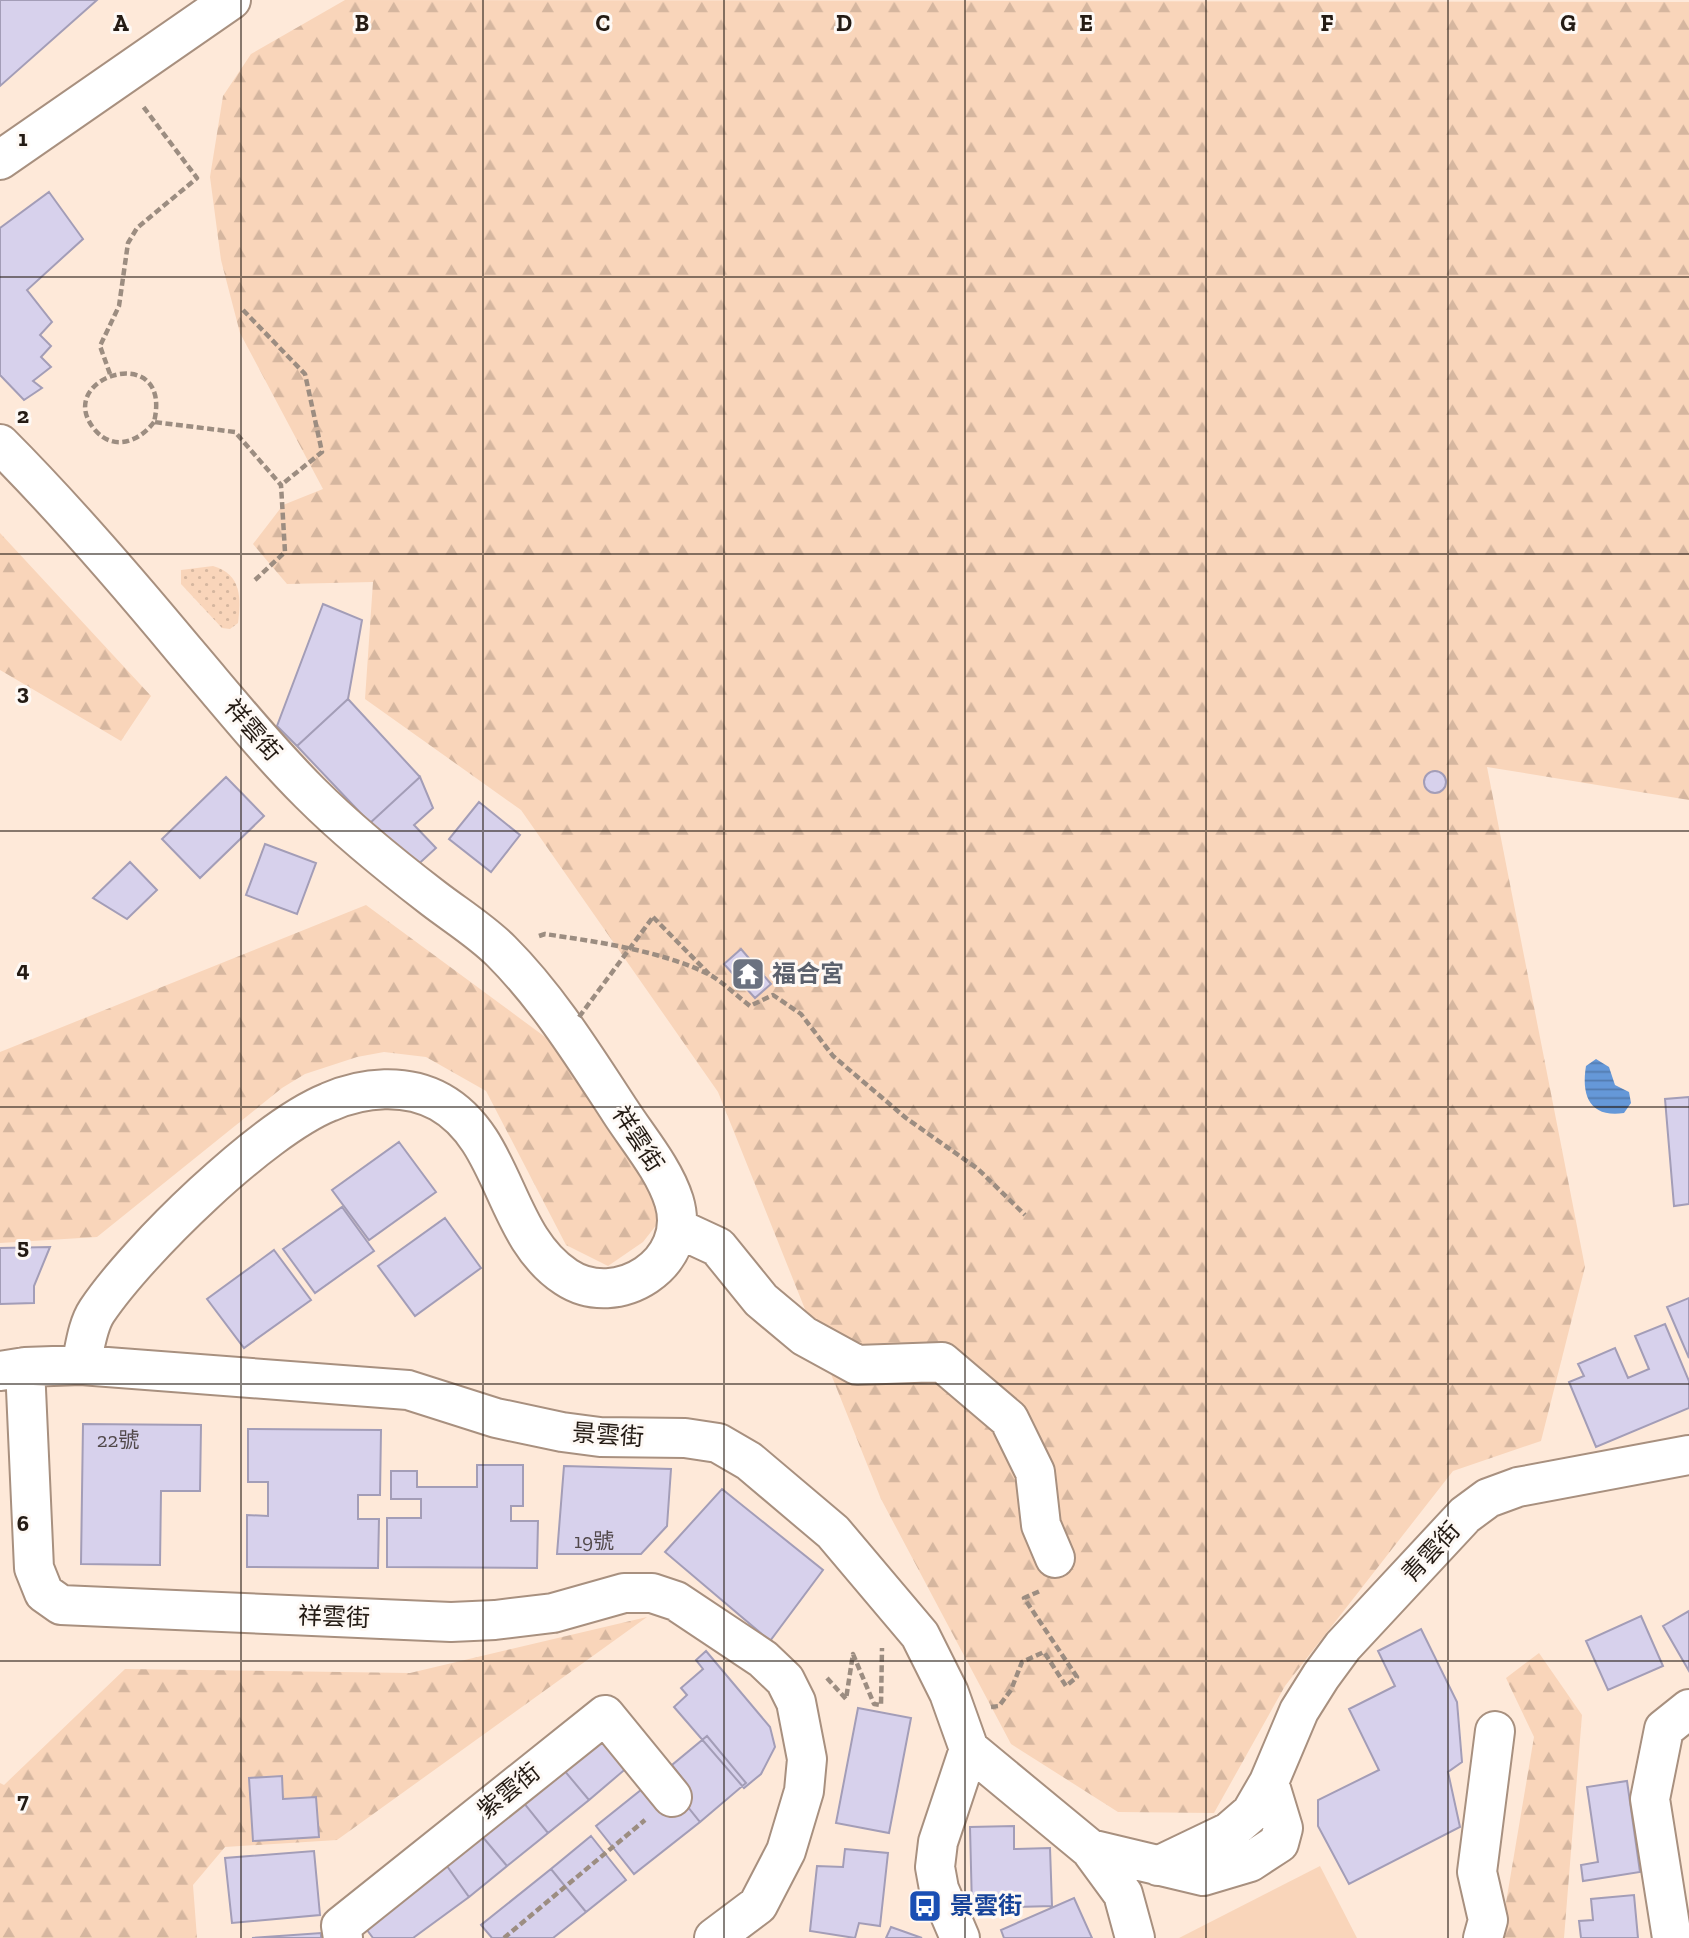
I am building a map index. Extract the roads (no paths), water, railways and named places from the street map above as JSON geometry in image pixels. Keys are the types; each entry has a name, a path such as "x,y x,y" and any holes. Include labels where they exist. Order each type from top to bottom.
{"street":[{"path":"0,160 231,0"},
{"name":"祥雲街","path":"0,444 95,545 262,742 310,793 381,859 500,950 568,1031 662,1175 675,1203 677,1228"},
{"path":"81,1365 94,1315 158,1238 257,1149 303,1115 330,1101 365,1091 393,1089 417,1093 440,1102 462,1119 492,1162 519,1221 535,1247 570,1280 591,1289 614,1289 639,1281 671,1251 677,1228 718,1247 761,1300 804,1336 857,1365 942,1362 1009,1419 1035,1472 1041,1525 1055,1558"},
{"name":"景雲街","path":"13,1369 81,1365 395,1389 496,1418 562,1432 600,1437 685,1438 718,1443 749,1461 833,1532 920,1635 949,1693 970,1749"},
{"name":"祥雲街","path":"13,1369 34,1568 44,1593 61,1605 451,1622 553,1613 624,1593 652,1593 676,1601 763,1659 785,1680 796,1702 807,1759 804,1791 786,1851 758,1905 714,1938"},
{"name":"青雲街","path":"1090,1849 1158,1866 1229,1832 1251,1813 1269,1782 1299,1711 1343,1646 1465,1515 1488,1498 1518,1487 1689,1455"},
{"path":"1672,1938 1650,1800 1664,1729 1689,1709"},
{"name":"紫雲街","path":"343,1938 341,1926 605,1715 672,1797"},
{"path":"1483,1938 1488,1920 1477,1872 1495,1731"},
{"path":"960,1938 939,1889 935,1867 938,1842 970,1749 1090,1849 1123,1894 1135,1938"}],"water":[{"path":"1596,1059 1609,1067 1615,1085 1629,1092 1631,1103 1624,1113 1603,1112 1590,1103 1585,1087 1586,1066"}],"place":[{"name":"福合宮","path":"748,974"},
{"name":"景雲街","path":"925,1906"}]}
